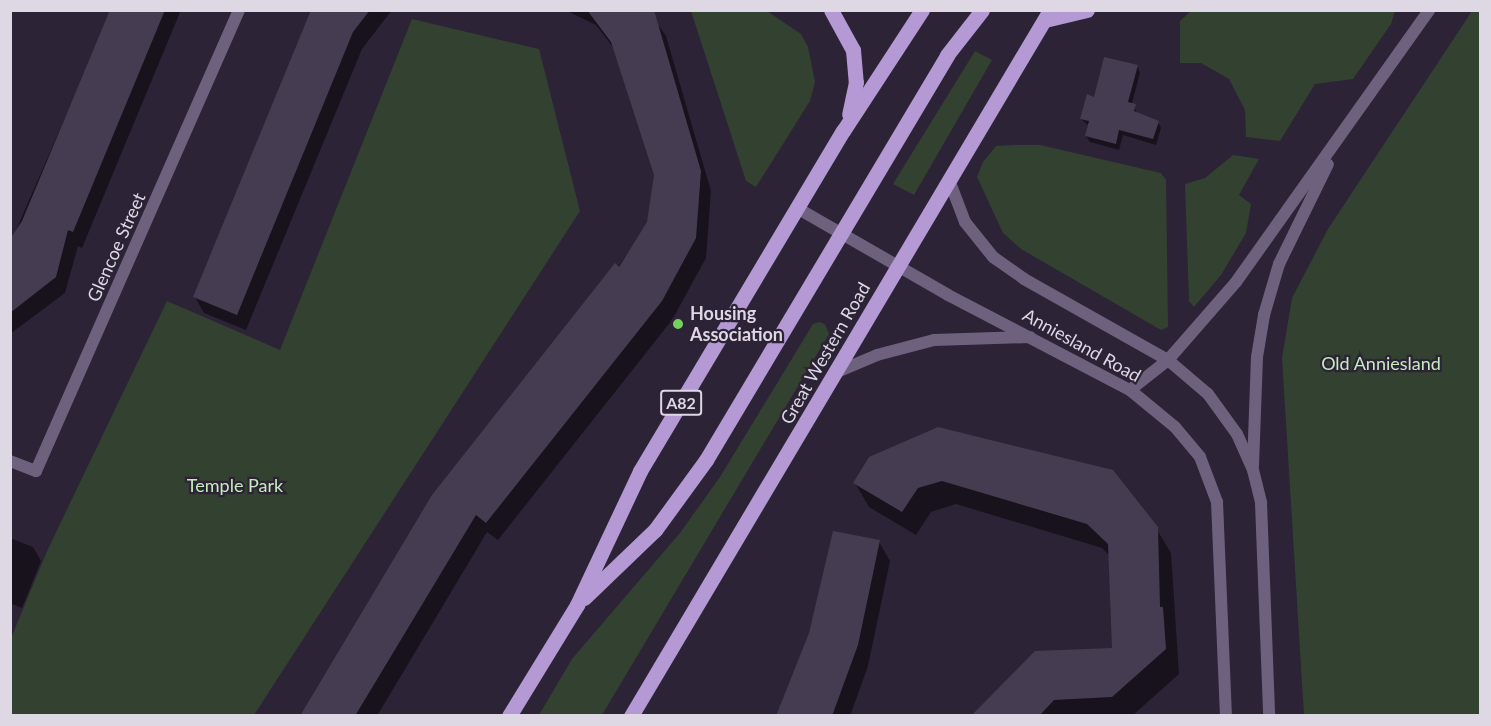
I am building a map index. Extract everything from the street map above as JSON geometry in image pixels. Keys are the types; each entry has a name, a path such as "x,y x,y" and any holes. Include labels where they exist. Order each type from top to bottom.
{"main road":[{"path":"831,10 841,25 854,61 856,82 843,131"},
{"name":"A82","path":"509,716 577,604 640,471 843,131 922,10"},
{"path":"577,604 655,530 706,460 947,55 982,10"},
{"path":"1047,15 1087,10"},
{"name":"Great Western Road","path":"631,716 1047,15"}],"street":[{"name":"Glencoe Street","path":"10,461 36,471 239,10"},
{"path":"1415,30 1420,10"},
{"path":"1130,390 1168,360 1236,282 1429,10"},
{"name":"Anniesland Road","path":"1269,716 1264,542 1253,470 1257,357 1264,315 1279,264 1342,135"},
{"name":"Anniesland Road","path":"948,180 965,222 1007,268 1168,360 1224,412 1253,470"},
{"name":"Anniesland Road","path":"797,208 1130,390 1175,427 1200,457 1212,482 1221,538 1226,716"},
{"path":"837,372 877,355 934,340 1032,337"}],"green space":[{"path":"1192,10 1395,11 1391,24 1353,79 1315,84 1280,141 1246,137 1245,110 1229,79 1201,63 1180,63 1180,21"},
{"path":"691,11 767,11 801,34 808,47 815,82 810,101 756,187 746,181"},
{"name":"Old Anniesland","path":"1472,11 1480,11 1480,715 1304,715 1282,358 1292,298 1328,229"},
{"name":"Temple Park","path":"412,19 539,49 580,211 254,715 11,715 11,638 48,549 167,301 280,350"},
{"path":"975,51 992,60 914,195 893,184"},
{"path":"1040,145 1161,173 1166,180 1168,327 1161,330 1021,249 1003,233 977,177 983,162 996,146"},
{"path":"1233,155 1259,159 1239,195 1251,204 1246,233 1221,275 1194,307 1189,301 1185,184 1205,178"},
{"path":"819,322 825,324 829,334 602,715 539,715 572,659 680,533 720,477 813,324"}],"building":[{"path":"110,10 165,10 73,232 68,230 56,277 10,313 10,239 22,221"},
{"path":"311,10 370,10 353,32 237,315 193,297"},
{"path":"587,10 654,10 701,171 696,238 662,301 486,523 476,515 355,716 300,716 432,495 615,263 619,267 647,222 654,175 611,42"},
{"path":"1104,57 1138,65 1128,102 1136,104 1134,111 1159,121 1153,139 1119,130 1116,144 1085,136 1089,121 1080,119 1087,94 1094,97"},
{"path":"938,427 1113,470 1158,527 1160,607 1163,607 1166,649 1112,697 1054,700 1039,716 971,716 1035,651 1112,648 1108,544 1087,524 942,481 918,488 902,512 853,483 869,457"},
{"path":"833,531 880,540 858,645 832,716 776,716 809,633"}],"place":[{"name":"Housing Association","path":"678,324"}]}
